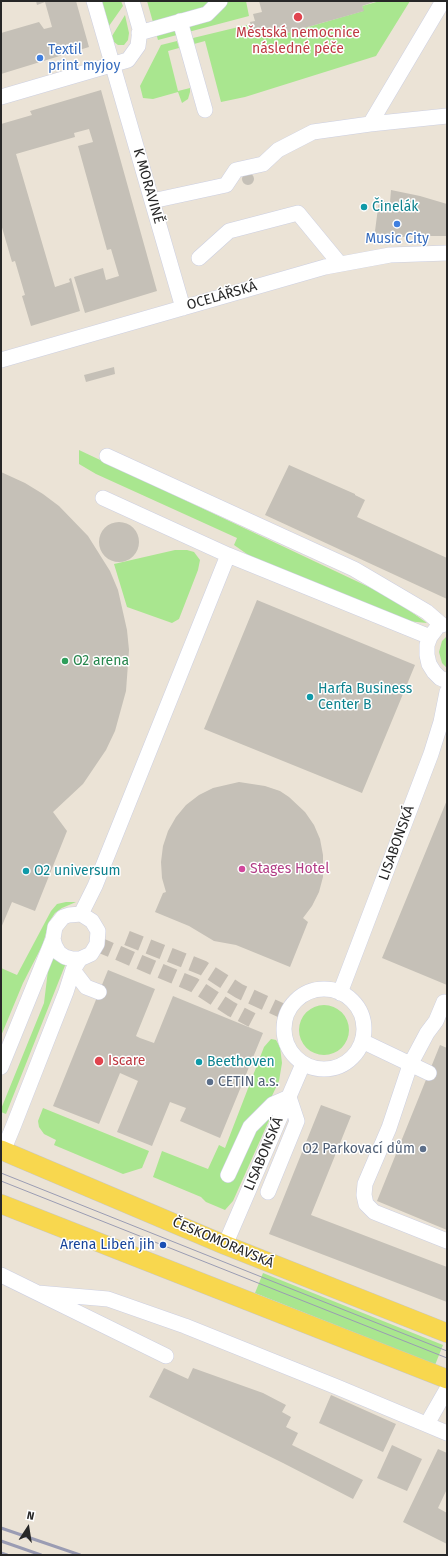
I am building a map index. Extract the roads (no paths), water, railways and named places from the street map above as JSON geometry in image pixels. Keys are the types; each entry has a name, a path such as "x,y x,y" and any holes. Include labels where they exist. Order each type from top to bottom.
{"main road":[{"name":"ČESKOMORAVSKÁ","path":"2,1152 226,1245 447,1334"},
{"path":"1,1204 447,1379"}],"street":[{"name":"K MORAVINĚ","path":"94,1 183,308"},
{"path":"1,97 128,60 136,51 139,33 132,1"},
{"path":"139,33 207,14 220,1"},
{"path":"370,124 443,1"},
{"path":"180,21 205,110"},
{"path":"152,201 226,185 236,170 263,164 278,150 313,132 447,116"},
{"path":"199,258 229,231 298,213 340,264"},
{"name":"OCELÁŘSKÁ","path":"1,360 325,267 390,255 447,253"},
{"path":"107,456 354,569 427,612 444,624 430,637 426,655 434,672 447,681"},
{"path":"103,498 228,555 430,637"},
{"path":"81,914 95,886 228,555"},
{"name":"LISABONSKÁ","path":"340,993 431,754 441,722 447,692"},
{"path":"1,1067 53,939 55,927 63,917 75,914 81,914 87,917 96,925 98,938 95,949 76,964 2,1152"},
{"path":"53,939 59,953 72,959 93,989 66,992"},
{"path":"316,990 328,990 340,993 350,999 358,1008 362,1018 364,1030 362,1041 357,1052 349,1061 338,1067 326,1070 303,1064 291,1052 284,1036 284,1024 287,1013 294,1003 304,995 316,990"},
{"path":"447,1004 444,1002 442,1023 427,1033 410,1065 389,1128 366,1184 364,1195 366,1204 374,1212 447,1241"},
{"path":"362,1041 429,1073"},
{"name":"LISABONSKÁ","path":"226,1245 303,1064"},
{"path":"228,1175 250,1127 273,1104 289,1097 297,1121 268,1192"},
{"path":"1,1276 166,1356"},
{"path":"38,1293 108,1299 185,1326 447,1433"},
{"path":"427,1424 447,1389"}],"tunnel":[{"path":"127,938 203,968 239,991 287,1013"},
{"path":"97,944 194,985 231,1009 252,1020"}],"tram line":[{"path":"1,1173 447,1351"},
{"path":"1,1181 447,1358"}],"railway":[{"path":"1,1528 80,1555"},
{"path":"1,1541 41,1555"},
{"path":"1,1553 7,1555"}],"place":[{"name":"Městská nemocnice následné péče","path":"298,17"},
{"name":"Textil print myjoy","path":"40,58"},
{"name":"Činelák","path":"364,207"},
{"name":"Music City","path":"397,224"},
{"name":"O2 arena","path":"65,661"},
{"name":"Harfa Business Center B","path":"310,697"},
{"name":"Stages Hotel","path":"242,869"},
{"name":"O2 universum","path":"26,871"},
{"name":"Iscare","path":"99,1061"},
{"name":"Beethoven","path":"199,1062"},
{"name":"CETIN a.s.","path":"210,1082"},
{"name":"O2 Parkovací dům","path":"423,1149"},
{"name":"Arena Libeň jih","path":"163,1245"}]}
